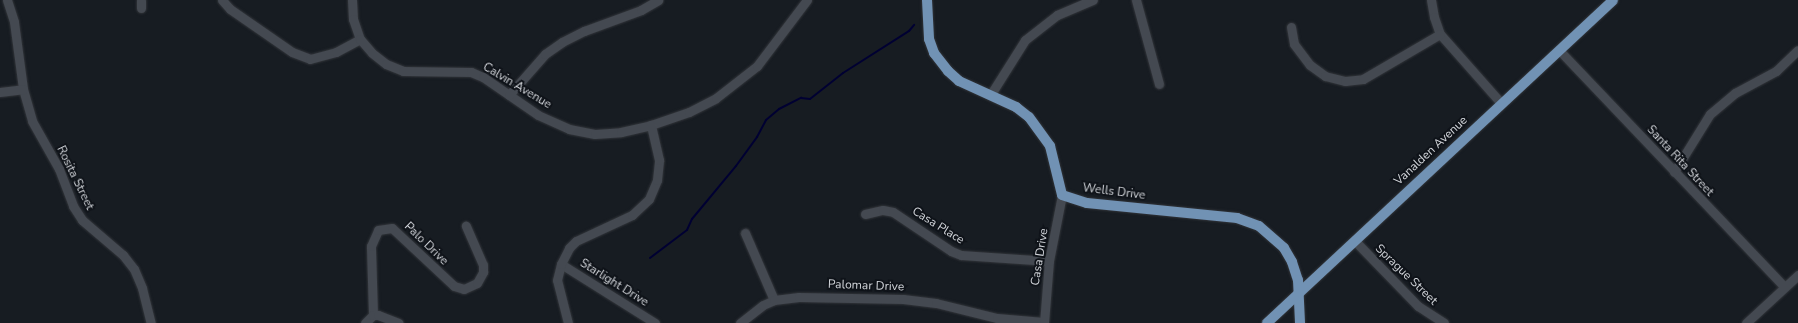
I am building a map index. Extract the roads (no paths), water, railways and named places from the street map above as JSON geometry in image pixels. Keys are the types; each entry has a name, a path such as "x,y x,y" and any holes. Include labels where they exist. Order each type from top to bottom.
{"main road":[{"path":"927,0 929,38 934,53 948,71 959,81 973,89 991,94 1016,106 1041,132 1055,161 1062,195"},
{"name":"Vanalden Avenue","path":"1267,323 1613,0"},
{"name":"Wells Drive","path":"1062,195 1087,203 1237,218 1259,226 1284,248 1292,262 1299,293 1300,323"}],"street":[{"name":"Rosita Street","path":"7,0 20,55 23,89 32,121 59,169 73,206 86,224 123,255 134,269 142,288 151,323"},
{"path":"222,0 230,9 292,52 310,59 336,52 360,38 353,19 352,0"},
{"path":"509,95 545,54 562,42 584,31 641,10 658,0"},
{"name":"Calvin Avenue","path":"360,38 377,57 403,71 470,72 538,114 569,129 595,134 621,132 651,125 689,112 739,82 774,47 807,0"},
{"path":"991,94 1016,51 1036,30 1070,8 1093,0"},
{"path":"1136,0 1159,84"},
{"path":"1431,0 1434,17 1440,34 1501,103"},
{"path":"1291,27 1294,44 1310,65 1325,76 1344,81 1363,79 1440,34"},
{"name":"Santa Rita Street","path":"1559,50 1785,287"},
{"path":"1674,172 1710,114 1735,93 1776,71 1798,50"},
{"path":"0,92 23,89"},
{"path":"568,323 557,280 561,264 569,248 576,241 632,215 648,199 657,180 659,160 651,125"},
{"name":"Casa Drive","path":"1044,323 1049,261 1062,195"},
{"name":"Casa Place","path":"865,214 883,210 893,212 946,248 961,255 1049,261"},
{"name":"Palo Drive","path":"373,315 371,246 378,230 392,228 454,286 464,289 477,283 483,272 483,265 466,226"},
{"path":"746,233 774,300"},
{"name":"Sprague Street","path":"1355,241 1418,306 1444,323"},
{"name":"Starlight Drive","path":"561,264 655,323"},
{"path":"1746,323 1798,275"},
{"name":"Palomar Drive","path":"740,323 753,311 774,300 799,297 903,299 936,303 997,318 1044,323"},
{"path":"365,323 373,315 383,315 399,323"}],"waterway":[{"path":"650,258 687,230 692,219 736,166 757,137 766,120 779,109 801,98 810,99 843,73 909,31 914,25"}]}
